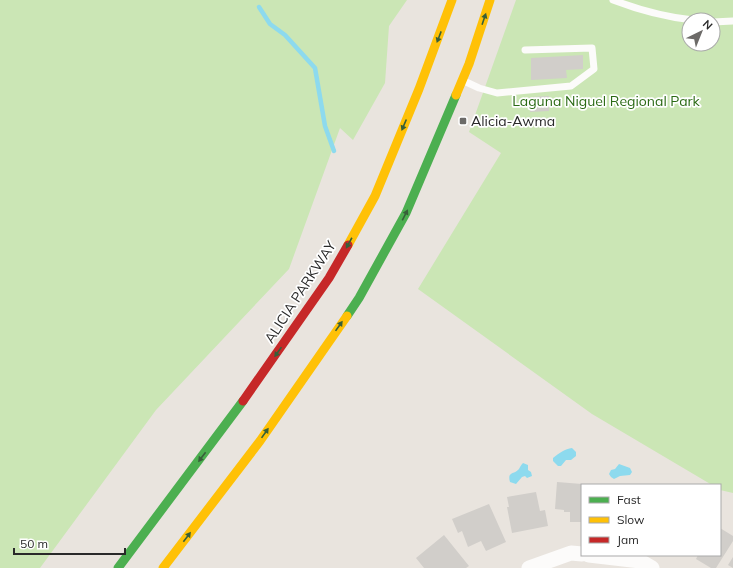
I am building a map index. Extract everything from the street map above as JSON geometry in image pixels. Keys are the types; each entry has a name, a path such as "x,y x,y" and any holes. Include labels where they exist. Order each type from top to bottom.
{"main road":[{"name":"ALICIA PARKWAY","path":"118,568 231,419 329,278 375,196 419,89 452,0"},
{"path":"163,568 260,441 359,298 406,213 462,80 490,0"}],"street":[{"path":"529,568 571,553 581,554"},
{"path":"598,556 640,561 652,568"}],"lane":[{"path":"613,0 629,3 669,18 681,19"},
{"path":"721,22 733,21"},
{"path":"462,80 479,88 497,93 570,86 594,69 592,48 526,50"}],"green space":[{"path":"0,0 407,0 389,26 385,83 353,140 340,128 289,269 156,410 40,568 0,568"},
{"name":"Laguna Niguel Regional Park","path":"516,0 733,0 733,493 721,490 721,484 710,484 592,414 418,289 501,153 469,132"}],"water":[{"path":"572,448 576,452 576,456 571,460 566,460 561,466 558,466 553,461 553,458 560,453"},
{"path":"523,463 528,465 528,470 531,472 532,476 527,478 525,476 522,477 516,484 510,482 509,476 517,471"},
{"path":"619,464 630,468 632,472 630,475 620,476 614,479 609,474 611,470 615,469"}],"building":[{"path":"583,55 583,69 566,70 567,78 531,80 531,58"},
{"path":"549,96 549,111 530,112 530,97"},
{"path":"557,482 582,484 581,522 570,522 570,512 555,509"},
{"path":"536,492 540,511 545,510 548,526 512,533 507,507 509,507 507,497"},
{"path":"489,504 506,542 486,551 481,541 468,547 462,531 458,533 452,519"},
{"path":"721,529 733,536 733,541 716,568 711,568 696,559 698,556 721,556"},
{"path":"444,535 469,566 466,568 424,568 416,558"},
{"path":"733,557 733,568 728,565"}],"waterway":[{"path":"259,7 270,24 285,35 315,68 325,126 334,151"}],"traffic: fast":[{"path":"347,316 359,298 406,213 456,95"},
{"path":"118,568 243,401"}],"traffic: slow":[{"path":"348,245 375,196 419,89 452,0"},
{"path":"456,95 469,64 490,0"},
{"path":"163,568 260,441 347,316"}],"traffic: jam":[{"path":"243,401 329,278 348,245"}],"place":[{"name":"Alicia-Awma","path":"463,121"}]}
